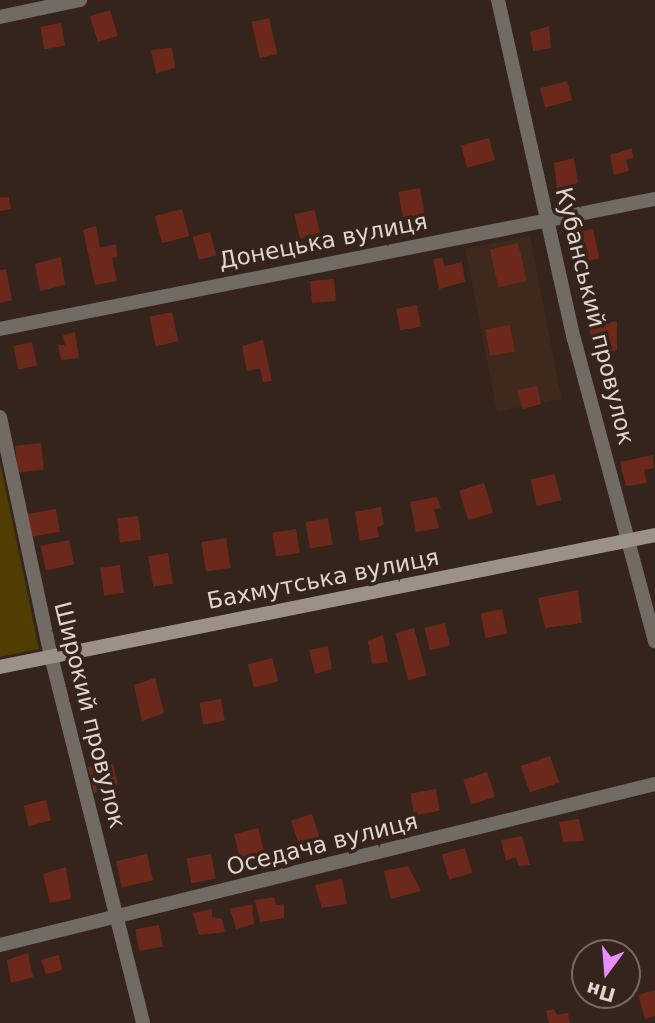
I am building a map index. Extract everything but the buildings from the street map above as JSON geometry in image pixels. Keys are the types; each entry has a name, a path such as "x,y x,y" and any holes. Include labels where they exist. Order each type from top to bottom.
{"street":[{"path":"0,17 80,0"},
{"name":"Кубанський провулок","path":"498,0 546,219 655,641"},
{"name":"Донецька вулиця","path":"0,329 655,199"},
{"name":"Широкий провулок","path":"0,417 51,656 143,1023"},
{"name":"Бахмутська вулиця","path":"0,667 655,535"},
{"name":"Оседача вулиця","path":"0,945 117,919 655,784"}],"shaded area":[{"path":"530,236 562,399 497,412 465,249"},
{"path":"0,462 39,649 0,657"}]}
